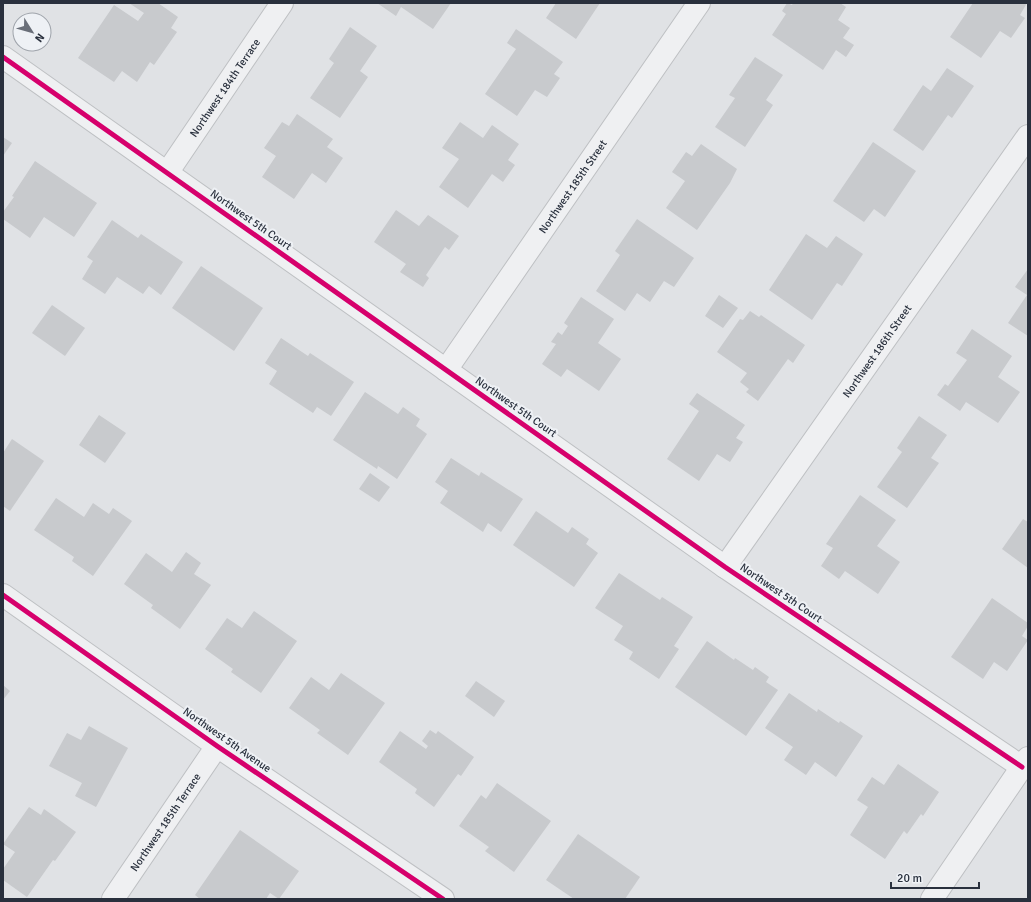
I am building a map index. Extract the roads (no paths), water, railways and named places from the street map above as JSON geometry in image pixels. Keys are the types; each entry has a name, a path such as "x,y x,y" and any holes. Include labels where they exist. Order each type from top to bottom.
{"street":[{"name":"Northwest 184th Terrace","path":"167,173 282,3"},
{"name":"Northwest 185th Street","path":"446,370 699,3"},
{"name":"Northwest 5th Court","path":"3,58 725,567 1025,762"},
{"name":"Northwest 186th Street","path":"725,567 1028,136"},
{"name":"Northwest 5th Avenue","path":"3,595 217,746 443,899"},
{"name":"Northwest 185th Terrace","path":"113,899 217,746"},
{"path":"932,899 1025,762"}]}
